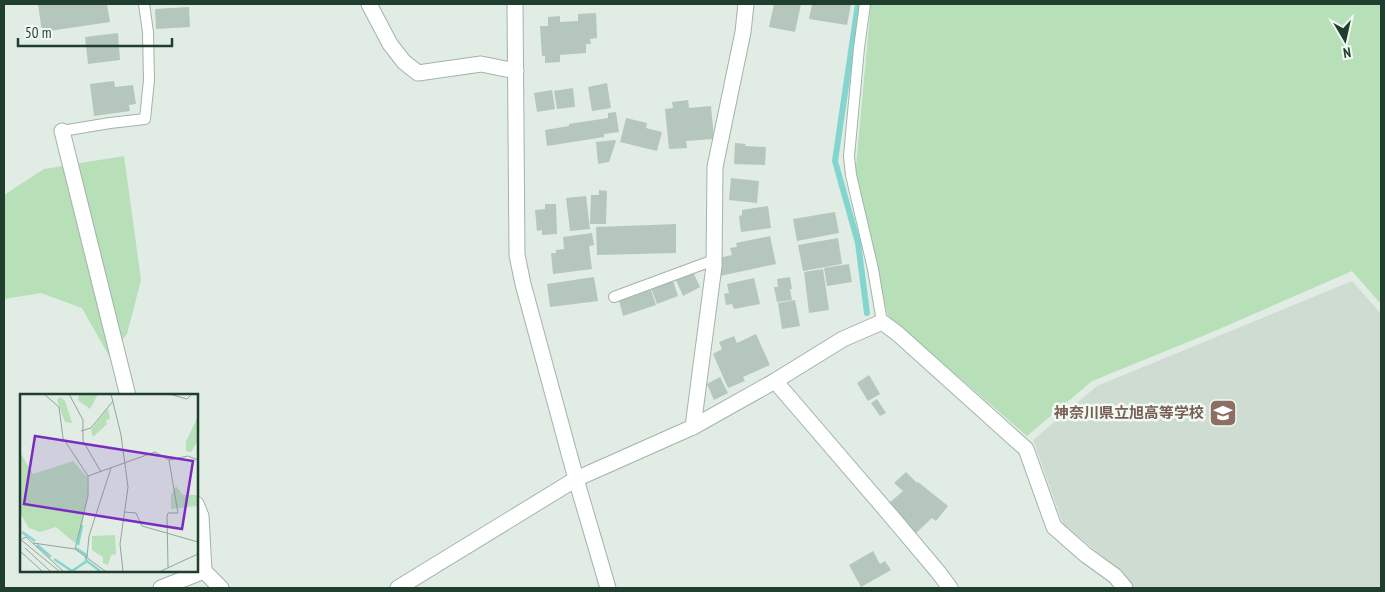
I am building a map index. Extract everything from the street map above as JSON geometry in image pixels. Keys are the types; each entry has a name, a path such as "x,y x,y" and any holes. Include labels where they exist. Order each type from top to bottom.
{"street":[{"path":"368,4 390,44 404,62 418,73 481,64 516,71"},
{"path":"515,4 517,255 523,284 576,479 608,588"},
{"path":"693,428 714,260 715,167 746,4"},
{"path":"62,131 128,394"},
{"path":"398,588 576,479 693,428 775,381 842,339 882,322 898,334 1026,449 1054,527 1086,555 1115,576 1126,588"},
{"path":"775,381 950,588"},
{"path":"198,509 201,516 204,570 221,588"},
{"path":"160,588 204,570"}],"lane":[{"path":"62,131 145,119 149,80 148,32 144,4"},
{"path":"865,4 849,156 851,176 873,269 882,322"},
{"path":"614,297 714,260"}],"shaded area":[{"name":"神奈川県立旭高等学校","path":"1352,281 1381,314 1381,588 1135,588 1116,567 1063,524 1033,440 1097,386"}],"green space":[{"path":"871,4 1381,4 1381,304 1352,271 1210,333 1092,381 1027,436 888,316 855,177"},
{"path":"124,156 141,280 127,334 109,356 82,308 41,293 4,299 4,195 44,169"}],"building":[{"path":"38,4 107,4 110,22 42,32"},
{"path":"774,4 801,4 795,32 769,27"},
{"path":"812,4 851,4 847,25 809,19"},
{"path":"189,7 190,27 156,29 155,9"},
{"path":"596,13 597,38 590,39 591,44 586,44 586,53 560,55 560,62 545,63 545,56 542,56 540,26 548,26 548,17 560,16 560,22 578,21 578,14"},
{"path":"118,33 120,60 88,64 85,37"},
{"path":"114,81 115,87 133,85 136,104 129,105 130,111 94,116 90,84"},
{"path":"607,83 611,108 592,111 588,87"},
{"path":"573,88 575,107 557,109 554,91"},
{"path":"552,90 555,109 537,112 534,93"},
{"path":"688,100 689,108 711,106 714,139 686,141 687,148 669,149 665,109 673,108 672,102"},
{"path":"616,112 619,132 604,134 604,137 547,146 545,130 608,118 608,113"},
{"path":"626,118 647,123 646,128 662,132 657,151 620,142"},
{"path":"615,140 609,162 598,164 596,142"},
{"path":"735,143 746,144 745,146 766,147 765,165 734,164"},
{"path":"731,178 759,181 757,203 729,200"},
{"path":"599,190 607,191 606,224 590,224 591,195 599,195"},
{"path":"586,196 590,229 570,231 566,198"},
{"path":"545,204 556,204 557,234 542,235 542,230 537,231 535,210 545,209"},
{"path":"768,206 771,228 741,232 739,216 742,215 742,210"},
{"path":"835,212 839,233 797,241 793,219"},
{"path":"676,224 676,253 597,255 596,227"},
{"path":"592,233 594,245 589,246 592,269 553,274 551,253 564,249 563,237"},
{"path":"770,236 776,264 720,276 719,258 732,255 730,248 737,247 736,243"},
{"path":"838,238 842,264 803,271 798,245"},
{"path":"849,264 852,282 827,286 824,268"},
{"path":"823,269 829,310 809,313 804,272"},
{"path":"693,272 700,287 683,296 676,280"},
{"path":"594,277 598,301 550,307 547,284"},
{"path":"790,277 792,300 777,302 774,287 778,287 777,279"},
{"path":"754,278 760,304 734,309 732,304 726,305 724,294 729,293 727,284"},
{"path":"673,281 678,296 657,304 651,288"},
{"path":"651,290 656,305 623,316 619,300"},
{"path":"795,300 800,326 782,329 778,303"},
{"path":"756,334 770,365 743,377 745,381 728,388 713,354 722,349 719,342 734,336 737,343"},
{"path":"869,375 880,394 868,401 857,383"},
{"path":"720,377 728,393 714,400 707,384"},
{"path":"877,399 886,413 880,416 871,403"},
{"path":"906,472 917,483 948,506 936,521 932,518 915,534 887,505 903,491 894,483"},
{"path":"873,551 880,564 885,561 891,570 861,587 849,565"}],"waterway":[{"path":"858,4 835,161 858,243 867,313"}],"place":[{"name":"神奈川県立旭高等学校","path":"1223,413"}]}
